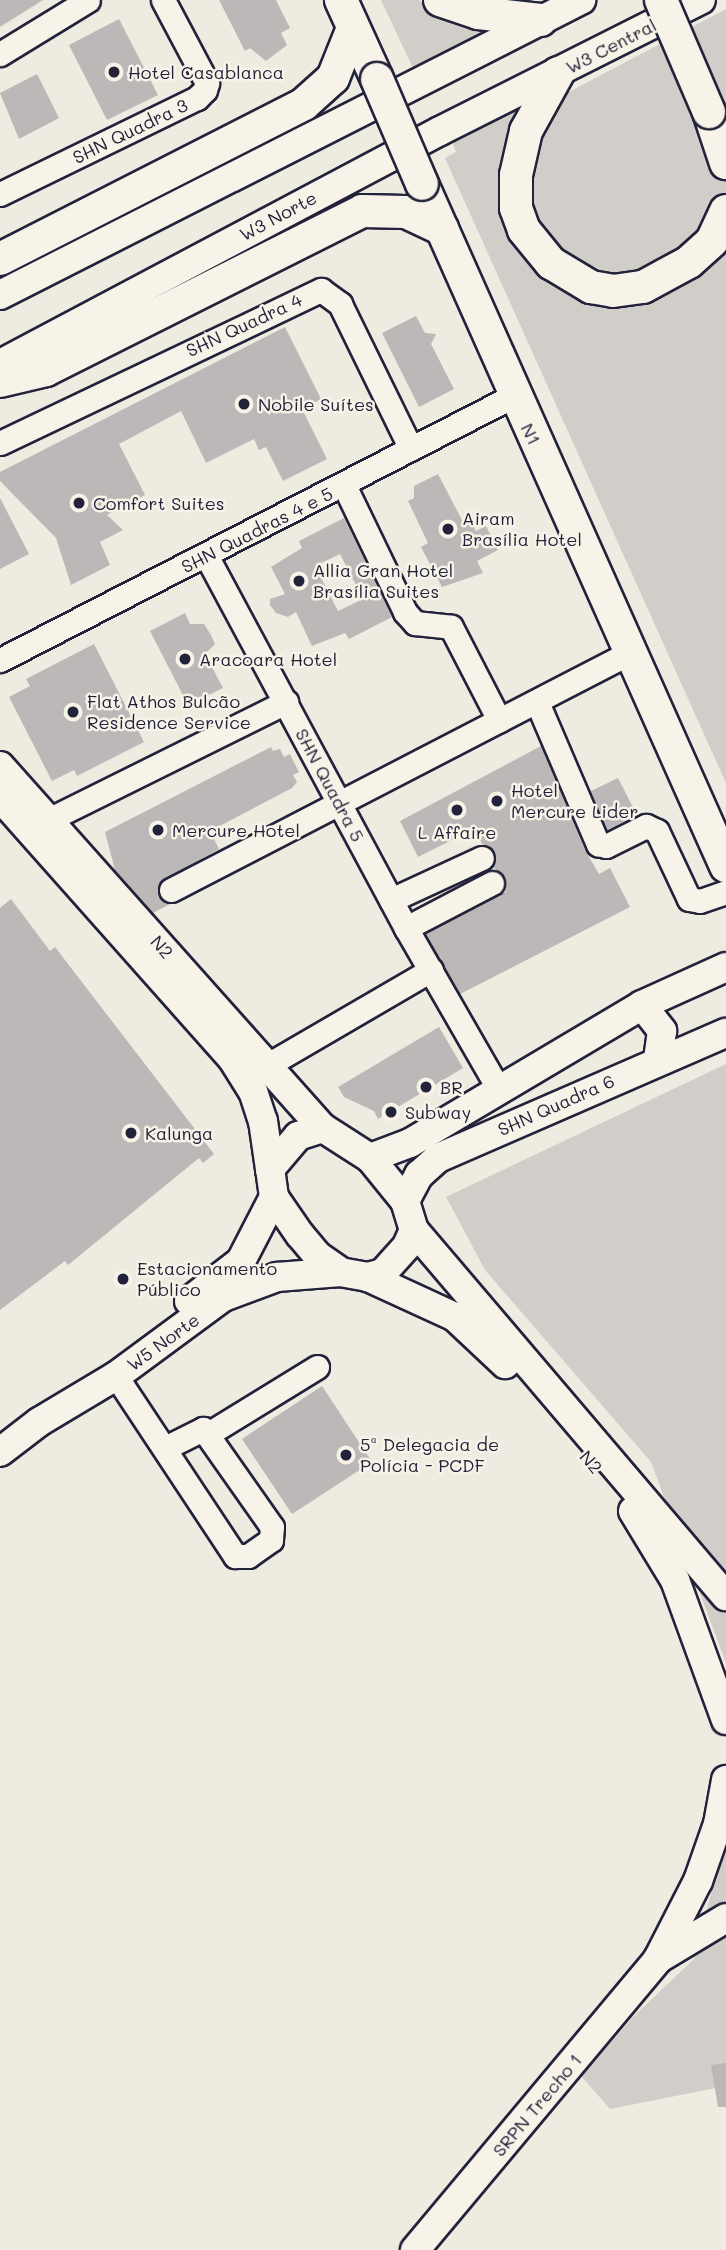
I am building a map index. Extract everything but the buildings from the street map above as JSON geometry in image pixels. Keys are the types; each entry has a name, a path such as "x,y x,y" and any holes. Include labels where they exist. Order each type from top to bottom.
{"highway":[{"path":"440,0 478,13 541,20"},
{"path":"661,0 709,112 726,163"},
{"path":"0,259 304,104 334,78 347,14"},
{"name":"N1","path":"347,14 513,396 726,866"},
{"path":"558,73 526,131 516,175 516,208 524,230 551,264 591,287 613,291 643,287 689,262 712,241 726,211"},
{"path":"0,381 46,370 362,211 406,212 442,229"}],"main road":[{"path":"0,295 581,0"},
{"name":"W3 Central","path":"558,73 701,0"},
{"name":"W3 Norte","path":"0,364 558,73"},
{"name":"N2","path":"0,766 38,824 232,1058 253,1091 263,1121 270,1170"},
{"name":"N2","path":"0,797 38,824 323,1128"},
{"path":"370,1158 410,1143 642,1005 726,967"},
{"path":"642,1005 662,1031 658,1059"},
{"name":"SHN Quadra 6","path":"405,1202 419,1175 438,1158 658,1059 726,1033"},
{"path":"323,1128 370,1158 405,1202 414,1230 396,1262 383,1273 354,1274 317,1255 274,1197 270,1170 298,1136 323,1128"},
{"name":"W5 Norte","path":"0,1430 153,1329 241,1261 274,1197"},
{"name":"N2","path":"414,1230 726,1596"},
{"name":"N2","path":"354,1274 455,1317 474,1331 626,1502 675,1580 726,1720"},
{"name":"W5 Norte","path":"0,1452 39,1422 116,1376 233,1293 277,1277 354,1274"},
{"name":"SRPN Trecho 1","path":"415,2250 658,1959 698,1881 718,1824 726,1780"},
{"name":"SRPN Trecho 1","path":"658,1959 726,1918"}],"street":[{"path":"0,54 88,0"},
{"name":"SHN Quadra 3","path":"0,194 197,98 205,90 207,83 163,0"},
{"name":"SHN Quadra 4","path":"0,443 321,290 340,304 411,449"},
{"name":"SHN Quadras 4 e 5","path":"0,660 207,557 513,396"},
{"path":"344,485 405,612 415,623 451,626 499,720"},
{"name":"SHN Quadra 5","path":"207,557 341,802 406,928 499,1090"},
{"path":"171,890 631,652"},
{"path":"0,823 38,824 286,702"},
{"path":"537,702 598,844 606,846 646,826 657,831 689,899 700,901 726,892"},
{"path":"391,900 482,858"},
{"path":"406,928 492,883"},
{"path":"267,1066 431,970"},
{"path":"208,1434 317,1367"},
{"path":"116,1376 235,1556 248,1556 271,1540 272,1527 208,1434 196,1430 165,1448"}],"shaded area":[{"path":"381,0 419,0 435,12 496,26 413,68"},
{"path":"726,9 726,783 445,158 456,152 452,141 523,106 520,118"},
{"path":"726,1064 726,1663 651,1462 485,1270 446,1197"},
{"path":"726,1836 726,2086 610,2109 581,2076 635,2015 694,1959"}],"place":[{"name":"Hotel Casablanca","path":"114,72"},
{"name":"Nobile Suítes","path":"244,404"},
{"name":"Comfort Suites","path":"79,503"},
{"name":"Airam Brasília Hotel","path":"448,529"},
{"name":"Allia Gran Hotel Brasília Suites","path":"299,581"},
{"name":"Aracoara Hotel","path":"185,659"},
{"name":"Flat Athos Bulcão Residence Service","path":"73,712"},
{"name":"Hotel Mercure Lider","path":"497,801"},
{"name":"L Affaire","path":"457,810"},
{"name":"Mercure Hotel","path":"158,830"},
{"name":"BR","path":"426,1087"},
{"name":"Subway","path":"391,1112"},
{"name":"Kalunga","path":"131,1133"},
{"name":"Estacionamento Público","path":"123,1279"},
{"name":"5ª Delegacia de Polícia - PCDF","path":"346,1455"}]}
